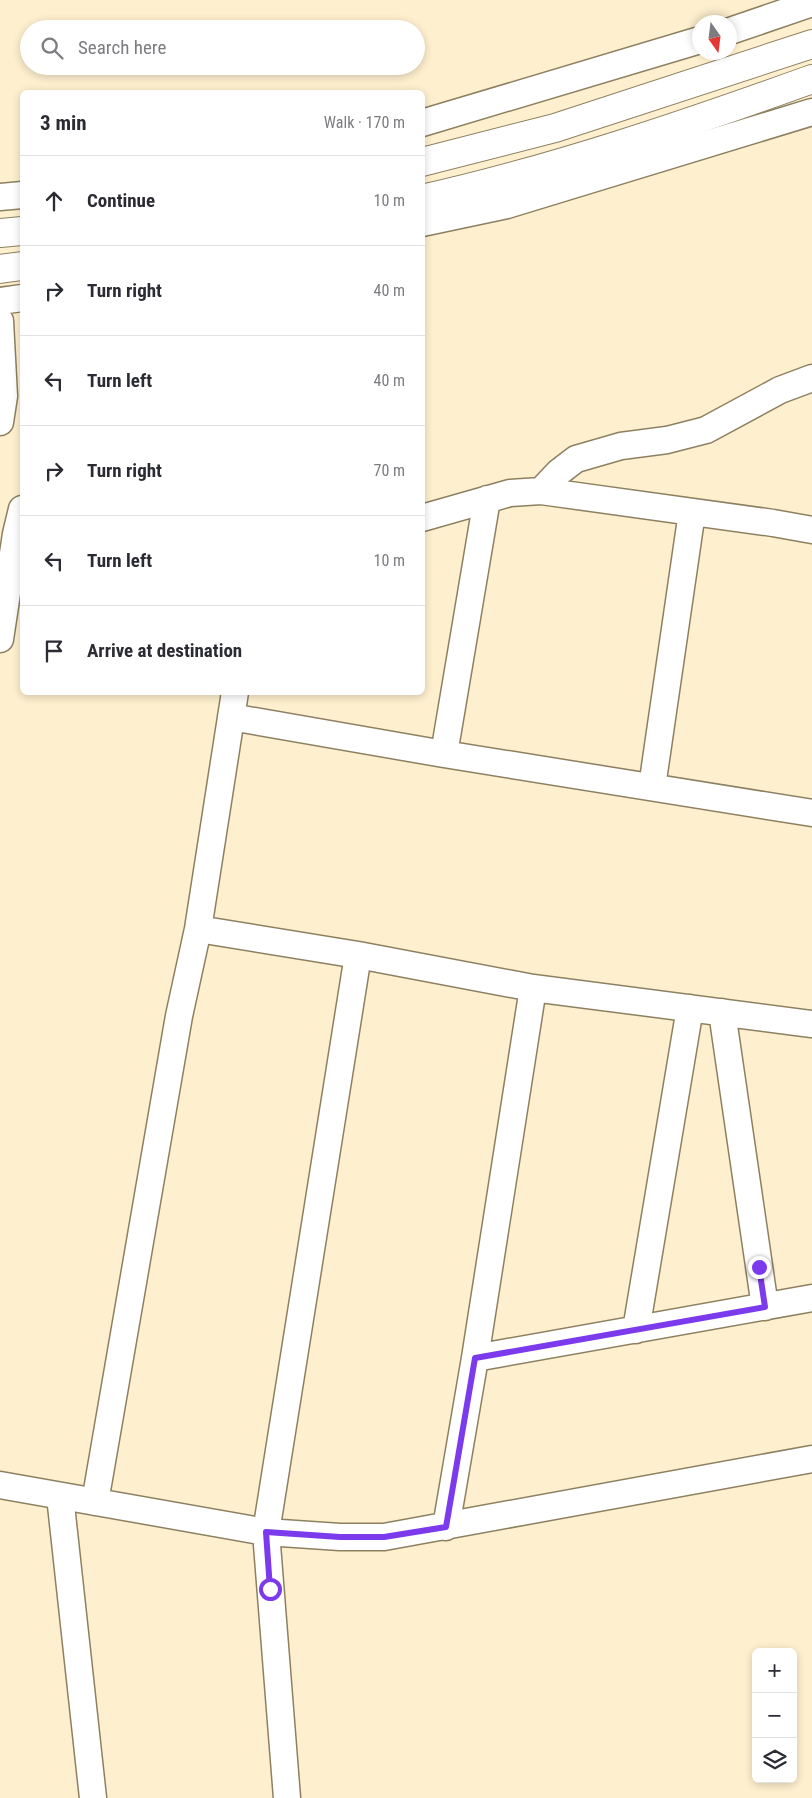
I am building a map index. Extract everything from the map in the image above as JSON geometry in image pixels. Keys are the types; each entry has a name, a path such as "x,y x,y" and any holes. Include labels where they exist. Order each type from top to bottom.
{"highway":[{"path":"425,161 555,128 812,44"},
{"path":"425,198 582,158 692,122 812,79"},
{"path":"0,233 20,230"},
{"path":"0,269 20,266"}],"street":[{"path":"737,29 812,3"},
{"path":"425,122 692,42"},
{"path":"425,222 507,205 812,112"},
{"path":"0,197 20,195"},
{"path":"0,301 20,298"},
{"path":"0,321 13,398 0,422"},
{"path":"541,491 559,472 576,459 621,446 667,440 706,430 780,390 812,378"},
{"path":"425,517 510,493 541,491 812,530"},
{"path":"444,754 487,499"},
{"path":"652,787 692,512"},
{"path":"0,639 13,534 20,514"},
{"path":"95,1502 179,1016 198,929 233,705 444,754 812,813"},
{"path":"198,929 358,954 533,988 812,1024"},
{"path":"287,1798 266,1532 358,954"},
{"path":"446,1527 475,1358 533,988"},
{"path":"636,1330 690,1008"},
{"path":"722,1012 765,1307"},
{"path":"475,1358 812,1298"},
{"path":"0,1485 266,1532 340,1537 384,1537 812,1459"},
{"path":"60,1496 93,1798"}],"route":[{"path":"270,1589 266,1532 340,1537 384,1537 446,1527 475,1358 765,1307 759,1267"}]}
